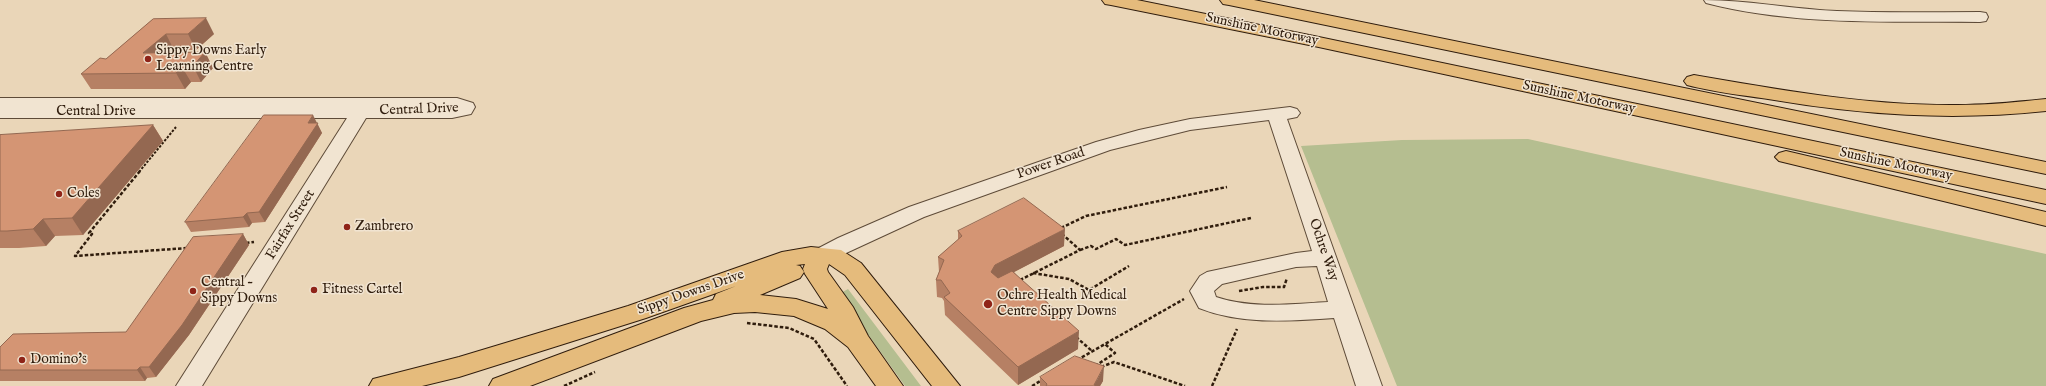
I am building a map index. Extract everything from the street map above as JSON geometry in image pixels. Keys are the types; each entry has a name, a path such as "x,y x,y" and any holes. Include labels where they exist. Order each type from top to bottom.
{"main road":[{"name":"Sunshine Motorway","path":"1111,0 1258,29 2046,197"},
{"name":"Sunshine Motorway","path":"1229,0 2046,168"},
{"path":"1258,29 1272,38 2046,219"},
{"path":"1425,40 1460,40 1759,92 1851,105 1956,111 1993,110 2046,105"},
{"name":"Sippy Downs Drive","path":"382,386 459,367 637,312 784,260 806,255 823,255 842,260 853,269 947,386"},
{"path":"693,314 802,267 823,255"},
{"path":"823,255 817,263 816,272 844,313 860,345"},
{"name":"Sippy Downs Drive","path":"502,386 693,314 719,307 748,303 787,305 807,310 823,317 846,331 860,345 890,386"}],"street":[{"path":"1712,0 1757,9 1837,16 1980,17"},
{"path":"1816,0 1837,16"},
{"name":"Central Drive","path":"0,104 362,108"},
{"name":"Central Drive","path":"0,112 362,108"},
{"name":"Fairfax Street","path":"189,386 362,108"},
{"name":"Power Road","path":"823,255 878,227 959,196 1089,150 1157,131 1237,118 1283,113"},
{"name":"Ochre Way","path":"1283,113 1325,258 1369,386"},
{"path":"1325,258 1296,260 1215,278 1205,286 1202,291 1207,302 1216,307 1236,310 1343,309"}],"path":[{"path":"179,123 89,233 92,234 75,256 191,247"},
{"path":"1080,250 1057,229 1086,216 1227,187"},
{"path":"1023,285 1017,281 1080,250 1092,246 1096,248 1116,239 1125,245 1251,218"},
{"path":"238,243 254,242"},
{"path":"1033,273 1063,277 1076,281 1089,290 1129,266"},
{"path":"1235,292 1263,287 1284,287 1286,278 1293,277"},
{"path":"1072,363 1183,299 1204,297"},
{"path":"740,323 766,324 789,328 814,339 847,386"},
{"path":"1212,386 1237,329"},
{"path":"1070,332 1092,351"},
{"path":"1090,370 1115,352 1105,344"},
{"path":"1096,369 1114,362 1185,386"},
{"path":"564,386 603,369"},
{"path":"1032,386 1045,378"}],"green space":[{"path":"1528,139 2046,254 2046,386 1397,386 1301,146 1402,140"},
{"path":"848,289 921,386 905,386 839,294"}],"building":[{"path":"206,18 188,34 166,34 143,53 205,52 193,66 182,67 176,73 81,74 100,58 106,59 153,19"},
{"path":"264,115 313,115 308,123 318,123 259,212 247,213 243,217 185,222"},
{"name":"Coles","path":"153,125 72,218 43,219 33,229 0,231 0,135"},
{"name":"Ochre Health Medical Centre Sippy Downs","path":"1024,198 1065,229 995,265 991,272 998,278 1012,271 1079,331 1018,367 944,297 950,293 941,280 936,280 944,260 938,257 962,236 958,231"},
{"name":"Central – Sippy Downs","path":"243,234 182,325 149,367 140,367 137,370 0,370 0,347 13,334 126,332 193,237"},
{"path":"1075,356 1104,366 1094,385 1097,386 1046,386 1047,384 1040,377"}],"place":[{"name":"Sippy Downs Early Learning Centre","path":"148,59"},
{"name":"Coles","path":"59,194"},
{"name":"Zambrero","path":"347,227"},
{"name":"Fitness Cartel","path":"314,290"},
{"name":"Central – Sippy Downs","path":"193,291"},
{"name":"Ochre Health Medical Centre Sippy Downs","path":"988,304"},
{"name":"Domino's","path":"22,360"}]}
